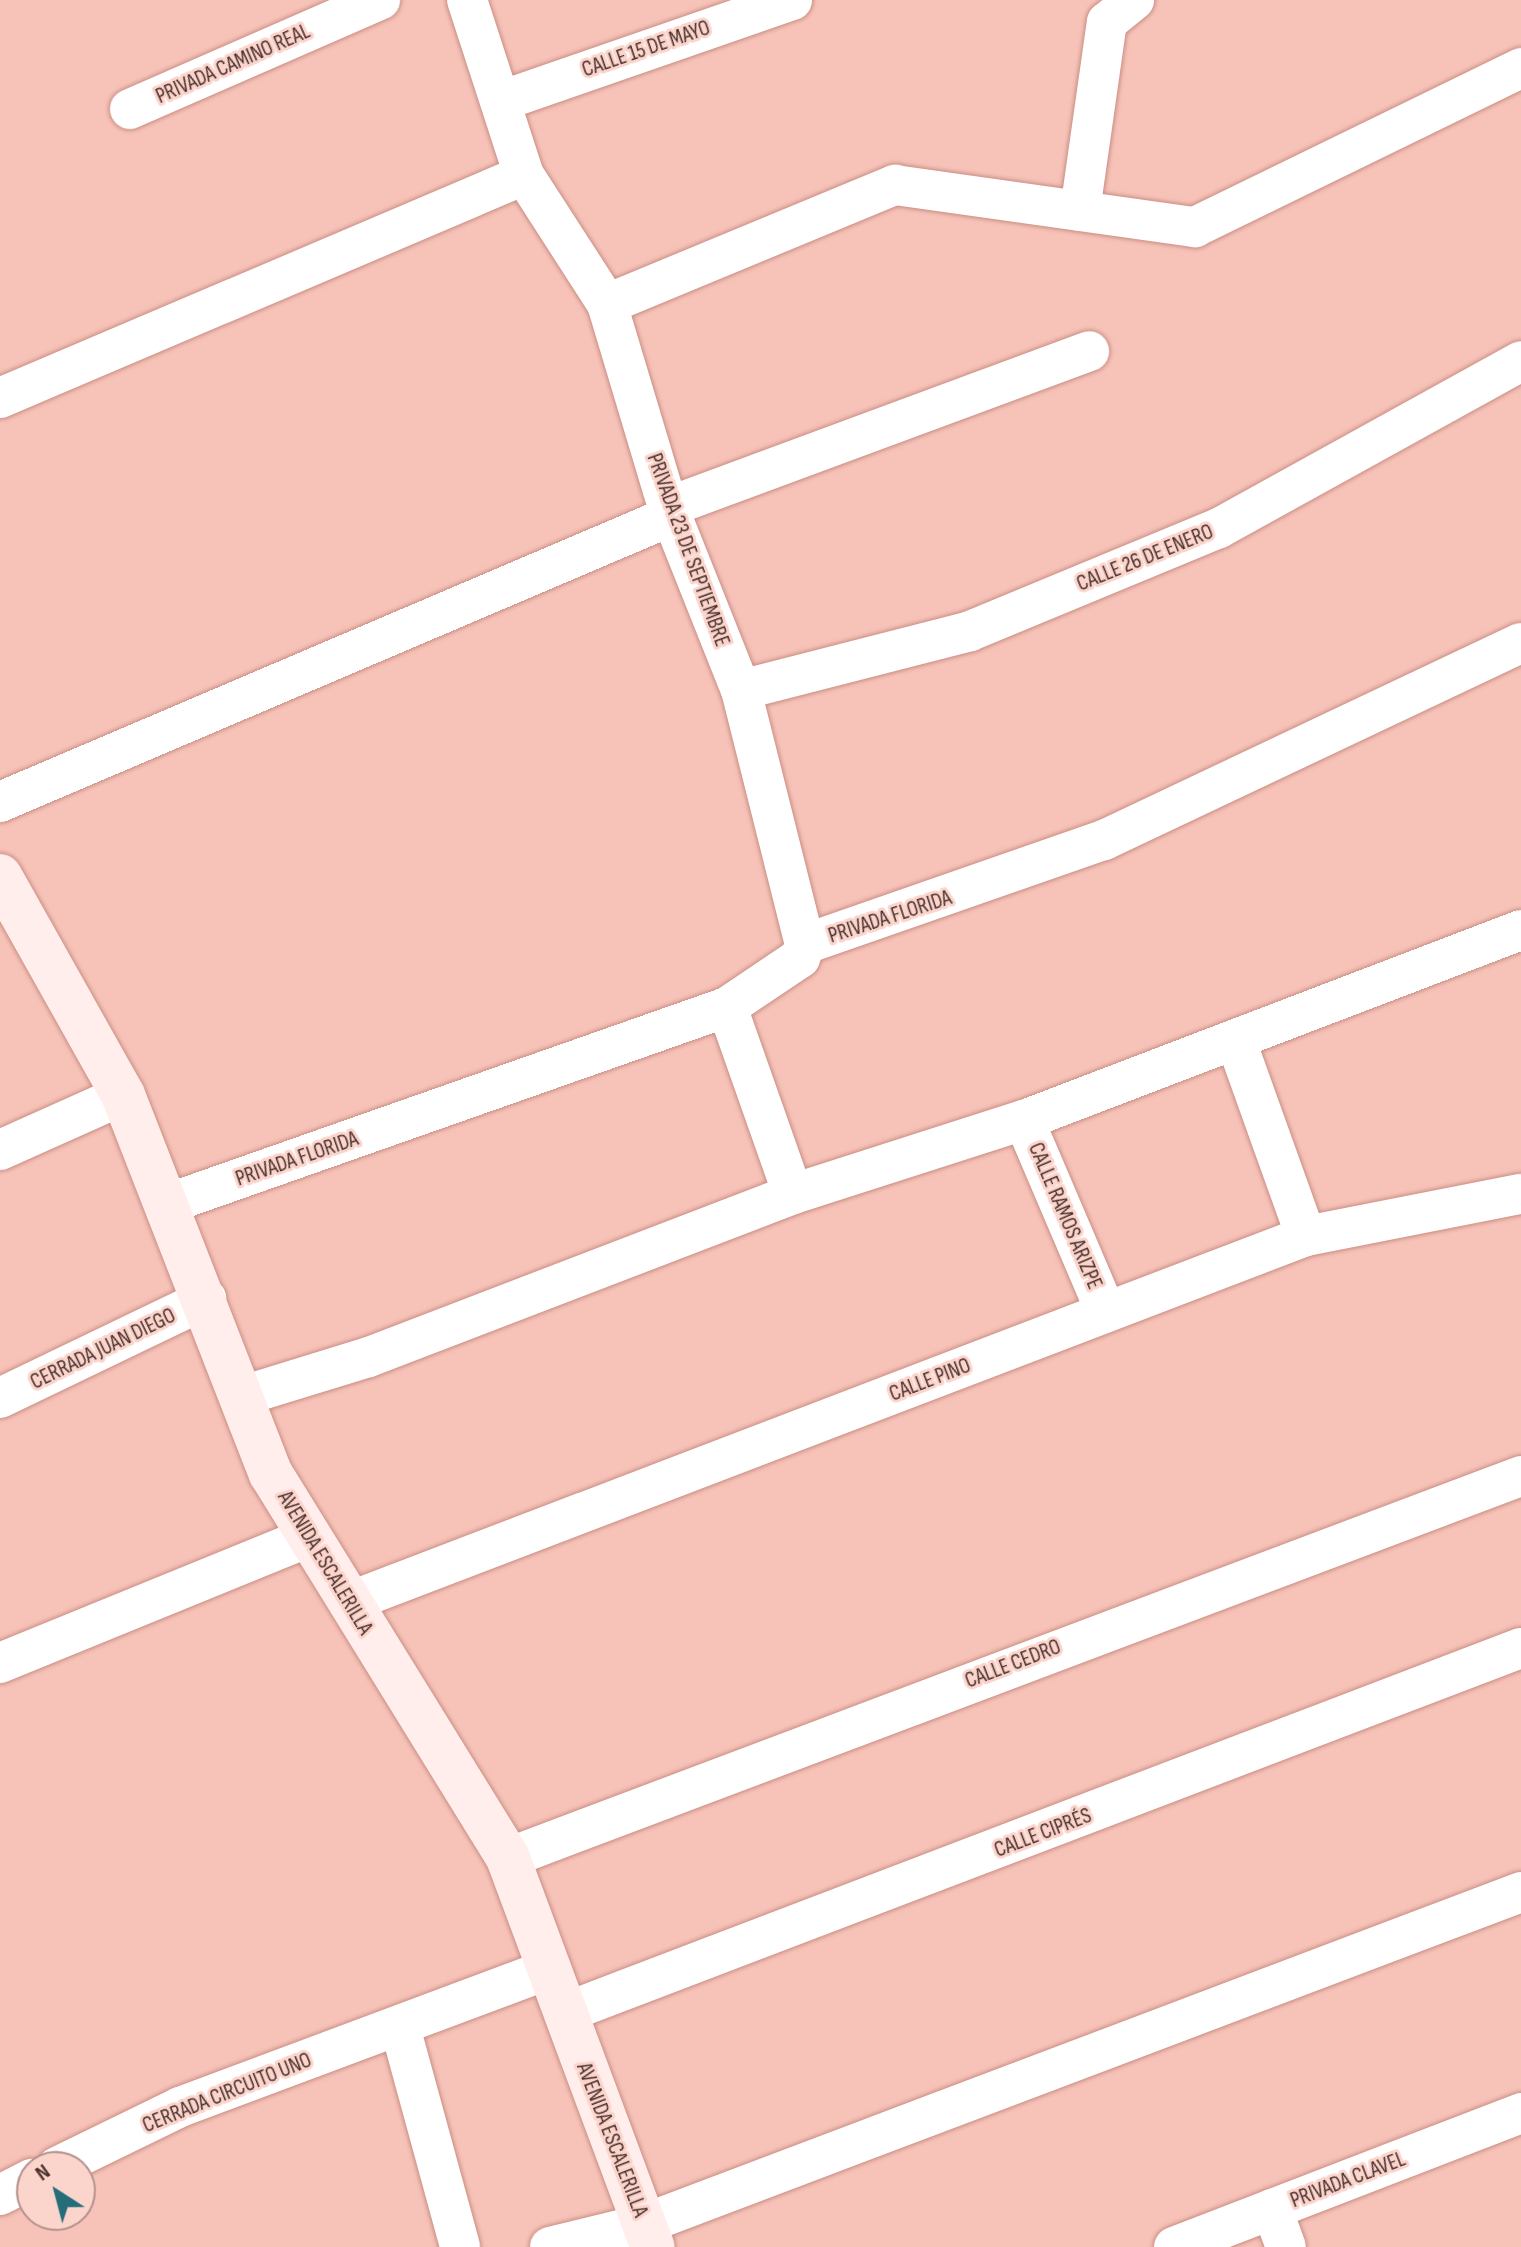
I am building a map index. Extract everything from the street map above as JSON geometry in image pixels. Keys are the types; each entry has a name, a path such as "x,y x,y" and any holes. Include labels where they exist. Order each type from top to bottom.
{"main road":[{"name":"AVENIDA ESCALERILLA","path":"0,876 12,931 123,1095 206,1299 271,1474 508,1858 648,2236"}],"street":[{"name":"PRIVADA CAMINO REAL","path":"130,109 380,0"},
{"name":"PRIVADA 23 DE SEPTIEMBRE","path":"467,0 524,175 607,304 670,512 741,690 805,944"},
{"name":"CALLE 15 DE MAYO","path":"501,101 792,0"},
{"path":"1080,211 1107,22 1134,0"},
{"path":"607,304 895,185 1195,227 1521,68"},
{"path":"0,398 524,175"},
{"path":"0,802 670,512 1089,351"},
{"name":"CALLE 26 DE ENERO","path":"741,690 970,631 1219,528 1521,361"},
{"name":"PRIVADA FLORIDA","path":"167,1204 727,1007 800,958 805,944 1104,840 1521,643"},
{"path":"242,1396 369,1357 793,1194 1024,1120 1375,990 1521,930"},
{"path":"727,1007 793,1194"},
{"path":"1236,1041 1306,1236"},
{"path":"0,1150 123,1095"},
{"name":"CALLE RAMOS ARIZPE","path":"1024,1120 1106,1312"},
{"name":"CALLE PINO","path":"349,1602 1306,1236 1521,1194"},
{"name":"CERRADA JUAN DIEGO","path":"0,1398 206,1299"},
{"name":"CALLE CEDRO","path":"508,1858 1521,1476"},
{"path":"0,1663 309,1537"},
{"name":"CALLE CIPRÉS","path":"564,2013 1521,1648"},
{"path":"550,2247 648,2236 1521,1892"},
{"name":"CERRADA CIRCUITO UNO","path":"90,2151 180,2107 547,1970"},
{"path":"400,2027 460,2247"},
{"name":"PRIVADA CLAVEL","path":"1174,2247 1521,2113"},
{"path":"1272,2209 1286,2247"}]}
